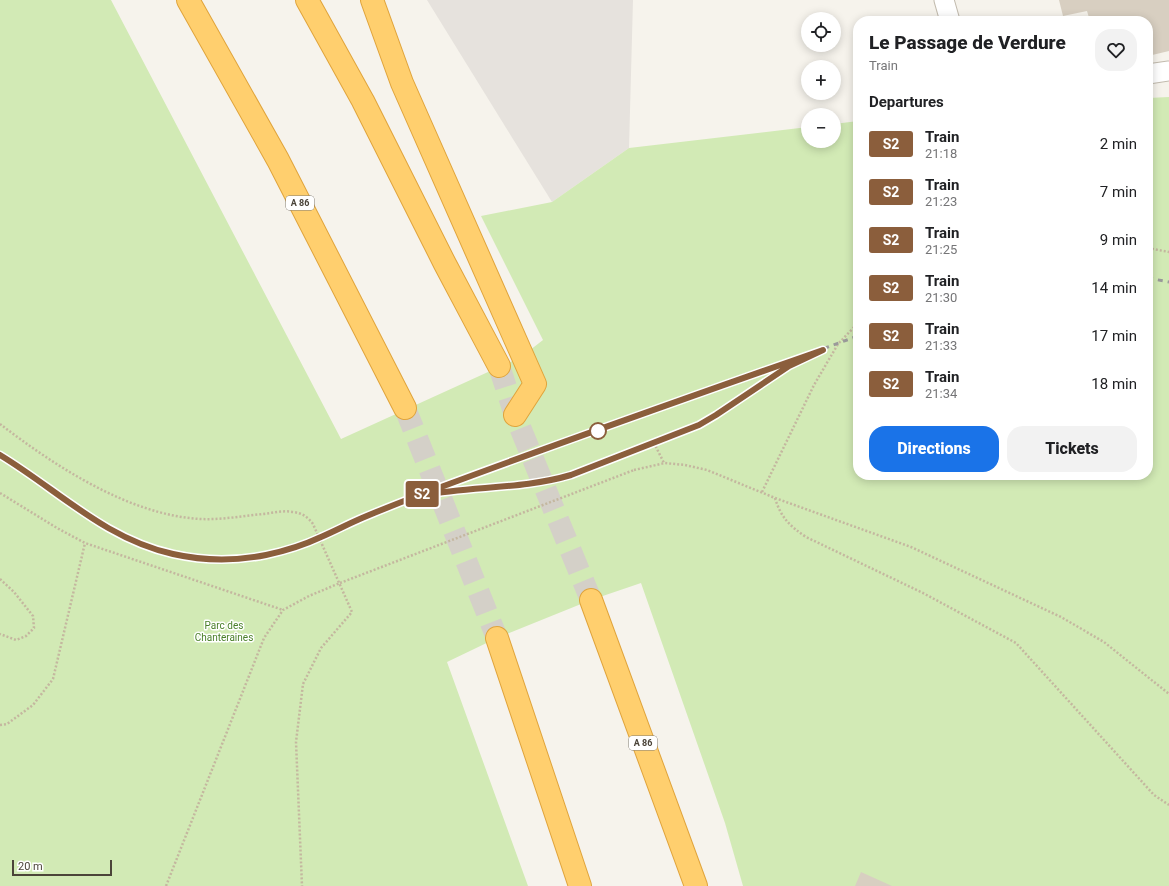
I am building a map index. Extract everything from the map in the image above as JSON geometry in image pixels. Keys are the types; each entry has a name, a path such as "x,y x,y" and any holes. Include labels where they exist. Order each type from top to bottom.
{"highway":[{"name":"A 86","path":"188,0 278,160 405,408"},
{"path":"307,0 363,101 498,366"},
{"path":"372,0 402,83 535,384 515,415"},
{"name":"A 86","path":"590,600 696,886"},
{"path":"497,638 580,886"}],"lane":[{"path":"944,0 949,16"},
{"path":"1153,73 1169,71"}],"path":[{"path":"1153,249 1169,252"},
{"path":"762,492 818,378 838,344 853,328"},
{"path":"0,424 52,460 91,484 149,509 178,516 201,519 286,512 303,515 312,521 352,612 321,648 303,684 296,742 302,886"},
{"path":"652,439 665,463"},
{"path":"166,886 264,638 283,610 309,596 340,583 634,470 665,463 685,465 707,470 775,498 911,546 1061,617 1104,642 1169,694"},
{"path":"0,493 57,528 85,543 283,610"},
{"path":"775,498 782,516 792,528 806,537 923,593 1016,643 1154,795 1169,805"},
{"path":"0,725 7,724 33,705 53,678 85,543"},
{"path":"0,579 14,592 33,616 34,628 26,636 16,640 0,634"}],"shaded area":[{"path":"427,0 633,0 629,148 552,202"}],"green space":[{"name":"Parc des Chanteraines","path":"0,0 111,0 341,439 521,357 543,340 481,216 552,202 629,148 801,128 801,148 841,148 841,123 853,122 853,480 1153,480 1153,98 1169,97 1169,886 743,886 725,823 641,583 591,600 497,638 447,662 528,886 0,886"}],"building":[{"path":"1059,0 1169,0 1169,51 1153,55 1153,16 1088,16 1087,11 1063,16"},
{"path":"861,872 892,886 855,886"}],"tunnel":[{"path":"499,366 515,415 591,600"},
{"path":"405,408 497,638"}],"railway":[{"path":"1153,279 1169,282"},
{"path":"0,455 14,463 91,518 127,539 151,548 200,558 225,559 250,557 275,553 300,546 360,518 414,497 853,338"},
{"path":"435,493 520,485 571,475 699,425 791,365"}],"train":[{"name":"S2","path":"0,455 105,527 129,539 171,554 232,560 279,552 298,546 320,538 360,519 511,461 823,350 789,366 699,425 571,475 505,486 454,490 424,495"}]}
